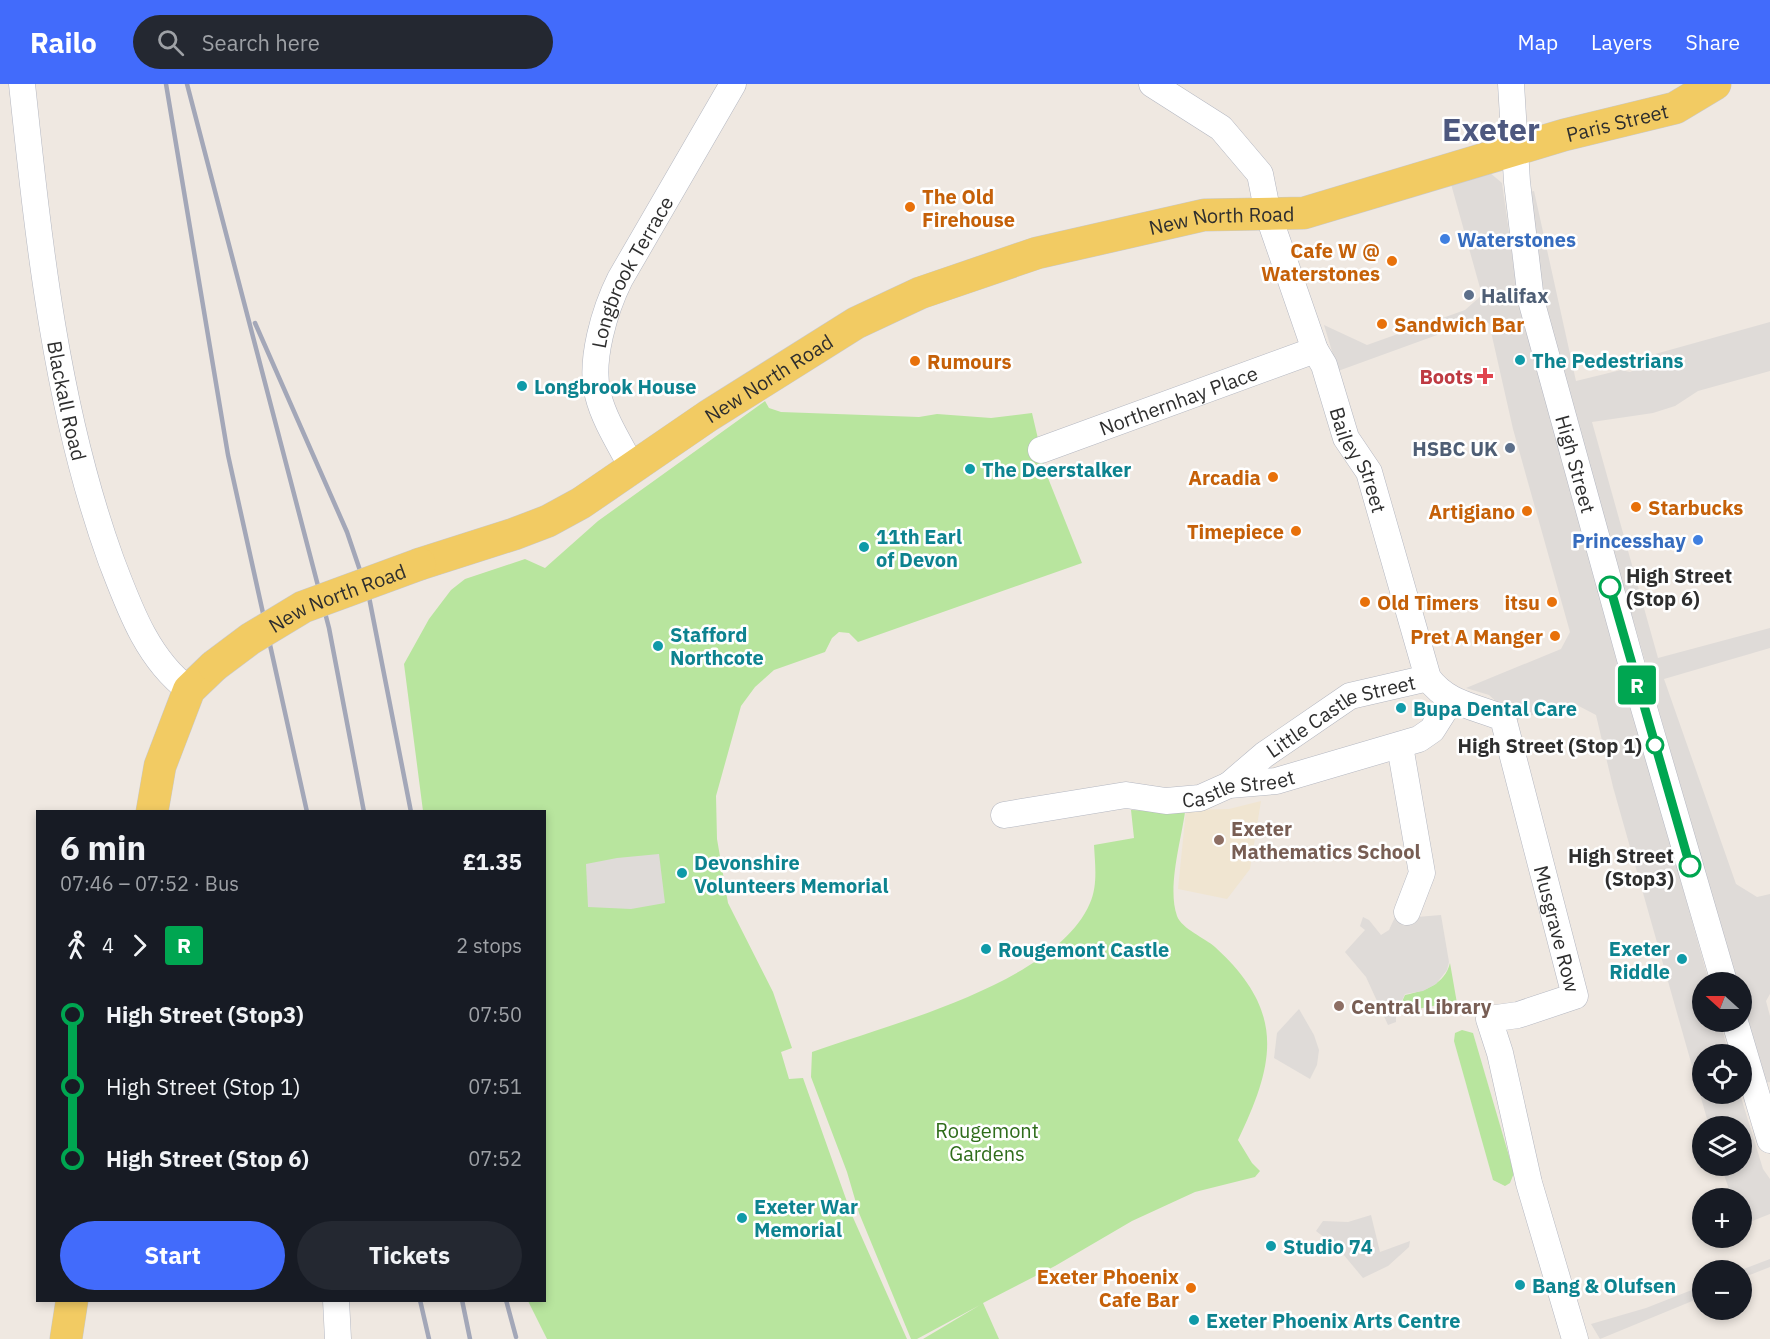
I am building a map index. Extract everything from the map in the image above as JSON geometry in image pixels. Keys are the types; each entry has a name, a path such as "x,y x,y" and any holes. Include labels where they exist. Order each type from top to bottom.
{"main road":[{"name":"Paris Street","path":"1516,149 1676,108 1715,84"},
{"name":"New North Road","path":"152,810 160,766 189,690 214,666 250,639 303,607 420,564 486,544 548,521 633,469 708,416 856,322 891,304 1037,253 1204,215 1304,213 1516,149"},
{"path":"66,1339 72,1302"}],"street":[{"name":"Blackall Road","path":"22,84 55,342 78,455 100,530 132,616 175,680 189,690"},
{"name":"Longbrook Terrace","path":"633,469 597,394 597,361 608,305 620,279 733,84"},
{"name":"Bailey Street","path":"1152,84 1221,128 1260,174 1268,214 1315,350 1324,365 1346,438 1369,472 1428,678 1438,693 1451,700"},
{"name":"High Street","path":"1511,84 1517,182 1531,300 1632,666 1721,972"},
{"name":"Northernhay Place","path":"1041,450 1315,350"},
{"name":"Little Castle Street","path":"1229,785 1264,755 1350,696 1428,678"},
{"name":"Castle Street","path":"1004,816 1126,795 1166,801 1200,798 1229,785 1276,781 1419,739 1432,730 1451,700"},
{"name":"Musgrave Row","path":"1451,700 1503,718 1575,996 1518,1015 1489,1019 1500,1053 1529,1184 1574,1338"},
{"path":"1400,746 1422,873 1407,912"},
{"path":"1739,1032 1770,1140"},
{"path":"336,1302 338,1339"}],"shaded area":[{"path":"1489,172 1502,183 1519,303 1706,972 1692,972 1692,1032 1723,1032 1726,1044 1692,1044 1692,1066 1613,787 1596,715 1573,703 1516,720 1489,695 1466,688 1561,649 1570,632 1513,429 1489,323 1470,323 1338,371 1324,325 1367,345 1465,310 1482,295 1451,184"},
{"path":"1534,191 1576,381 1621,370 1630,372 1641,367 1648,356 1770,322 1770,371 1698,391 1675,406 1653,413 1592,422 1658,658 1770,628 1770,648 1664,679 1736,884 1757,897 1770,894 1770,994 1766,1001 1770,1016 1770,1082 1764,1083 1750,1032 1752,972 1733,972 1637,633 1553,359 1522,194"},
{"name":"Exeter Mathematics School","path":"1261,801 1250,869 1227,899 1178,889 1186,810 1229,809"},
{"path":"659,854 665,903 631,909 588,907 586,864"},
{"path":"1396,915 1417,917 1441,915 1449,962 1447,970 1436,984 1423,991 1405,994 1396,1014 1396,1022 1388,1025 1366,977 1345,952 1365,930 1360,926 1363,917 1369,920 1381,935 1389,930"},
{"path":"1299,1009 1314,1035 1319,1050 1317,1065 1310,1079 1274,1058 1277,1033"},
{"path":"1703,1104 1743,1104 1747,1116 1706,1116"},
{"path":"1752,1133 1763,1169 1770,1179 1770,1214 1752,1221 1752,1188 1729,1188 1724,1176 1752,1176"},
{"path":"1371,1215 1380,1252 1410,1241 1409,1247 1388,1266 1363,1278 1338,1248 1316,1231 1323,1221 1348,1222"},
{"path":"1770,1259 1770,1267 1752,1274 1752,1266"},
{"path":"1692,1290 1692,1301 1600,1339 1591,1324 1646,1308"}],"green space":[{"path":"765,401 769,408 781,412 919,417 937,414 991,418 1032,413 1046,473 1082,563 858,642 849,633 839,632 832,638 825,652 774,670 755,687 741,706 716,796 717,839 728,903 773,992 792,1048 781,1052 789,1079 803,1078 851,1213 907,1339 547,1339 528,1302 546,1302 546,810 423,810 404,664 429,619 451,590 465,579 525,559 545,568 598,521"},
{"name":"Rougemont Gardens","path":"1131,810 1185,812 1174,878 1174,905 1177,916 1189,929 1215,947 1238,970 1253,993 1263,1015 1267,1038 1266,1061 1251,1112 1238,1140 1252,1163 1260,1171 1255,1177 1195,1192 1132,1221 1055,1266 983,1303 999,1339 923,1339 980,1305 917,1339 911,1339 859,1213 847,1172 811,1077 812,1052 968,997 1008,978 1043,956 1071,931 1090,903 1095,882 1094,845 1134,838"},
{"path":"1450,963 1458,1009 1440,1013 1438,1005 1397,1013 1405,995 1420,991 1439,981"},
{"path":"1462,1030 1473,1033 1514,1173 1510,1183 1505,1186 1493,1180 1454,1041 1455,1033"}],"railway":[{"path":"166,84 228,455 307,810"},
{"path":"187,84 329,628 364,810"},
{"path":"255,323 347,532 369,597 411,810"},
{"path":"420,1302 429,1339"},
{"path":"462,1302 470,1339"},
{"path":"507,1302 516,1337"}],"bus line":[{"name":"R","path":"1610,587 1690,866"}],"place":[{"name":"The Old Firehouse","path":"910,207"},
{"name":"Waterstones","path":"1445,239"},
{"name":"Cafe W @ Waterstones","path":"1392,261"},
{"name":"Halifax","path":"1469,295"},
{"name":"Sandwich Bar","path":"1382,324"},
{"name":"The Pedestrians","path":"1520,360"},
{"name":"Rumours","path":"915,361"},
{"name":"Boots","path":"1485,376"},
{"name":"Longbrook House","path":"522,386"},
{"name":"HSBC UK","path":"1510,448"},
{"name":"The Deerstalker","path":"970,469"},
{"name":"Arcadia","path":"1273,477"},
{"name":"Starbucks","path":"1636,507"},
{"name":"Artigiano","path":"1527,511"},
{"name":"Timepiece","path":"1296,531"},
{"name":"Princesshay","path":"1698,540"},
{"name":"11th Earl of Devon","path":"864,547"},
{"name":"High Street (Stop 6)","path":"1610,587"},
{"name":"Old Timers","path":"1365,602"},
{"name":"itsu","path":"1552,602"},
{"name":"Pret A Manger","path":"1555,636"},
{"name":"Stafford Northcote","path":"658,646"},
{"name":"Bupa Dental Care","path":"1401,708"},
{"name":"High Street (Stop 1)","path":"1655,745"},
{"name":"Exeter Mathematics School","path":"1219,840"},
{"name":"High Street (Stop3)","path":"1690,866"},
{"name":"Devonshire Volunteers Memorial","path":"682,873"},
{"name":"Rougemont Castle","path":"986,949"},
{"name":"Exeter Riddle","path":"1682,959"},
{"name":"Central Library","path":"1339,1006"},
{"name":"Exeter War Memorial","path":"742,1218"},
{"name":"Studio 74","path":"1271,1246"},
{"name":"Bang & Olufsen","path":"1520,1285"},
{"name":"Exeter Phoenix Cafe Bar","path":"1191,1288"},
{"name":"Exeter Phoenix Arts Centre","path":"1194,1320"}],"district":[{"name":"Exeter","path":"1491,129"}]}
